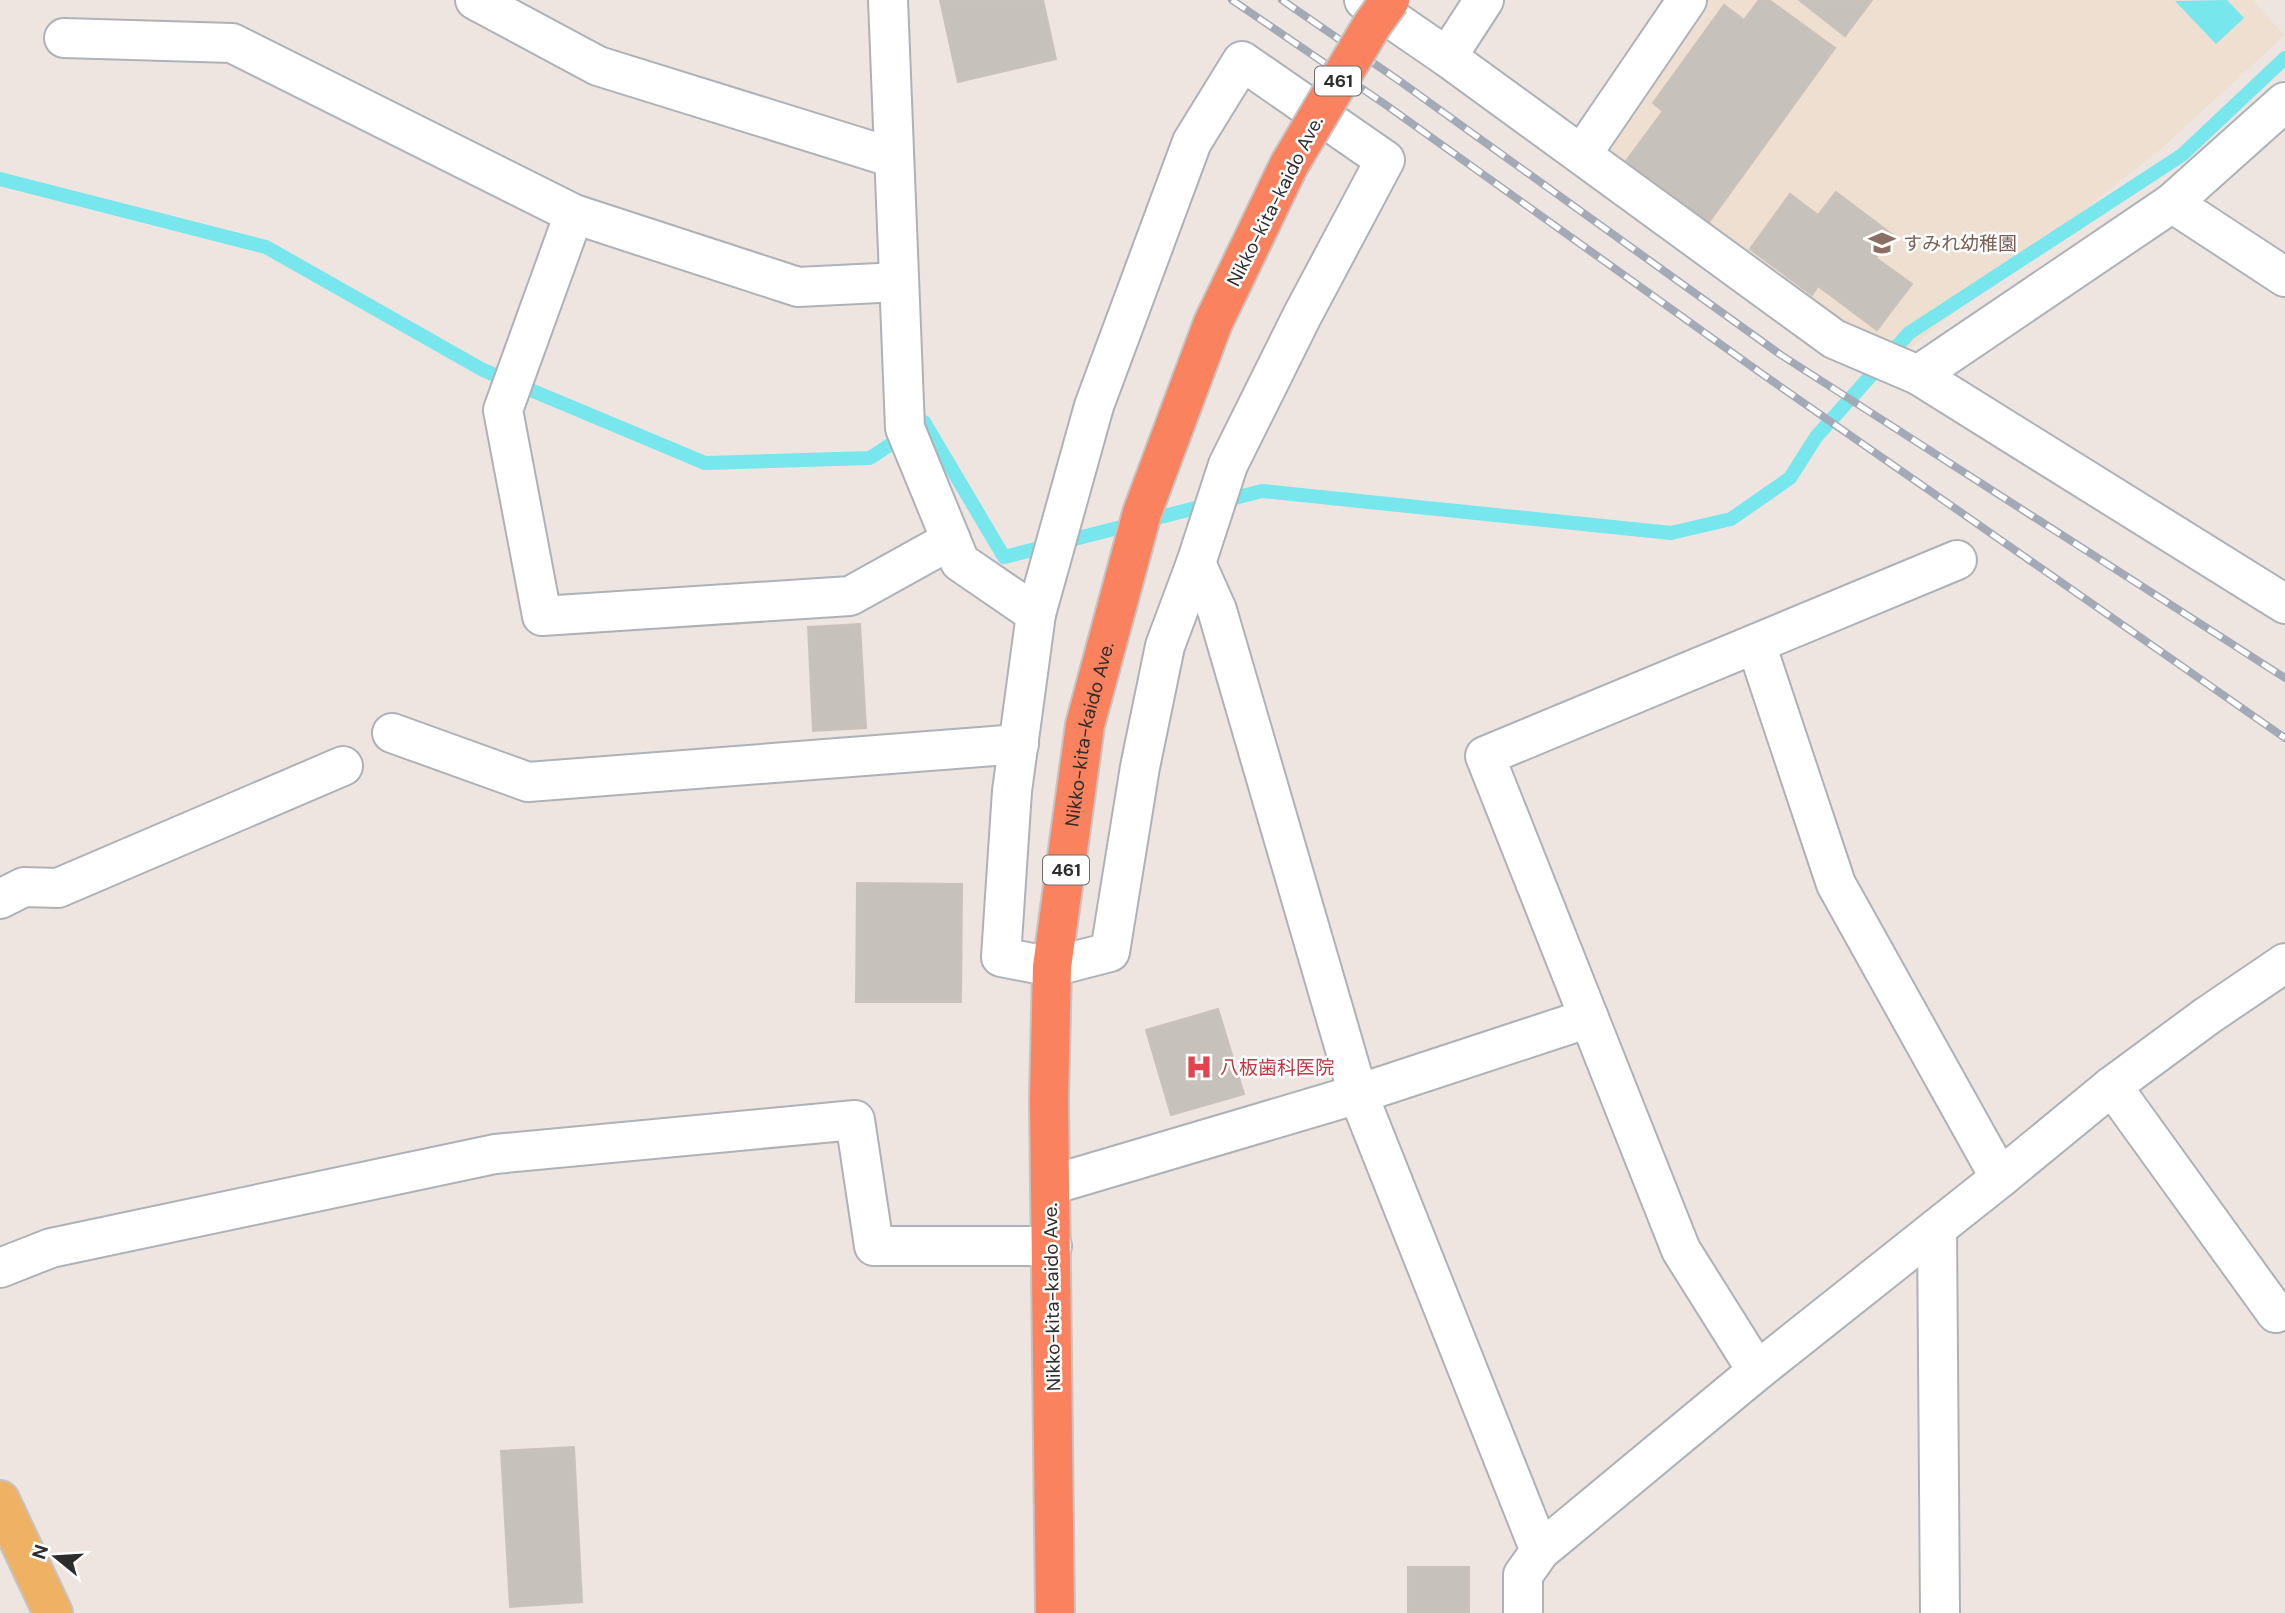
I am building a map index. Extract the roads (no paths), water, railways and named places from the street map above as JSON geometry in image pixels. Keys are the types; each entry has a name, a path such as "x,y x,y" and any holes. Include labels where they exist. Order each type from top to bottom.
{"highway":[{"name":"Nikko-kita-kaido Ave.","path":"1055,1613 1049,1099 1052,967 1085,724 1142,513 1213,323 1289,164 1371,25 1390,0"}],"main road":[{"path":"0,1500 53,1613"}],"street":[{"path":"475,0 598,66 894,158"},
{"path":"888,0 905,428 960,562 1036,614"},
{"path":"1364,0 1582,154 1834,339 1918,375 2285,604"},
{"path":"1447,57 1484,0"},
{"path":"1582,154 1687,0"},
{"path":"64,38 232,43 573,214 798,287 899,282"},
{"path":"1242,61 1385,160 1251,415 1228,465 1196,563 1165,646 1140,767 1110,951 1052,967 1001,957 1012,791 1036,614 1094,406 1192,142 1242,61"},
{"path":"1918,375 2172,203 2285,102"},
{"path":"2172,203 2285,277"},
{"path":"573,214 503,410 542,616 850,596 951,540"},
{"path":"1757,1371 1681,1250 1485,756 1957,560"},
{"path":"1196,563 1217,610 1358,1094 1540,1551"},
{"path":"1756,644 1836,884 2000,1178"},
{"path":"392,733 527,782 1018,744"},
{"path":"0,899 24,887 58,888 343,766"},
{"path":"1523,1613 1523,1575 1540,1551 1757,1371 2112,1086 2285,963"},
{"path":"1051,1185 1358,1094 1589,1018"},
{"path":"2112,1086 2276,1313"},
{"path":"0,1268 51,1248 495,1154 855,1120 874,1246 1052,1246"},
{"path":"1937,1227 1940,1613"}],"water":[{"path":"2227,0 2244,18 2216,44 2175,1"}],"waterway":[{"path":"0,179 266,247 483,370 705,463 870,458 924,422 1004,557 1262,491 1671,533 1731,519 1790,478 1816,437 1909,333 2182,155 2285,58"}],"railway":[{"path":"1232,0 1386,105 1765,376 2285,738"},
{"path":"1282,0 1401,82 1781,355 2285,678"}],"place":[{"name":"すみれ幼稚園","path":"1882,243"},
{"name":"八板歯科医院","path":"1199,1067"}]}
